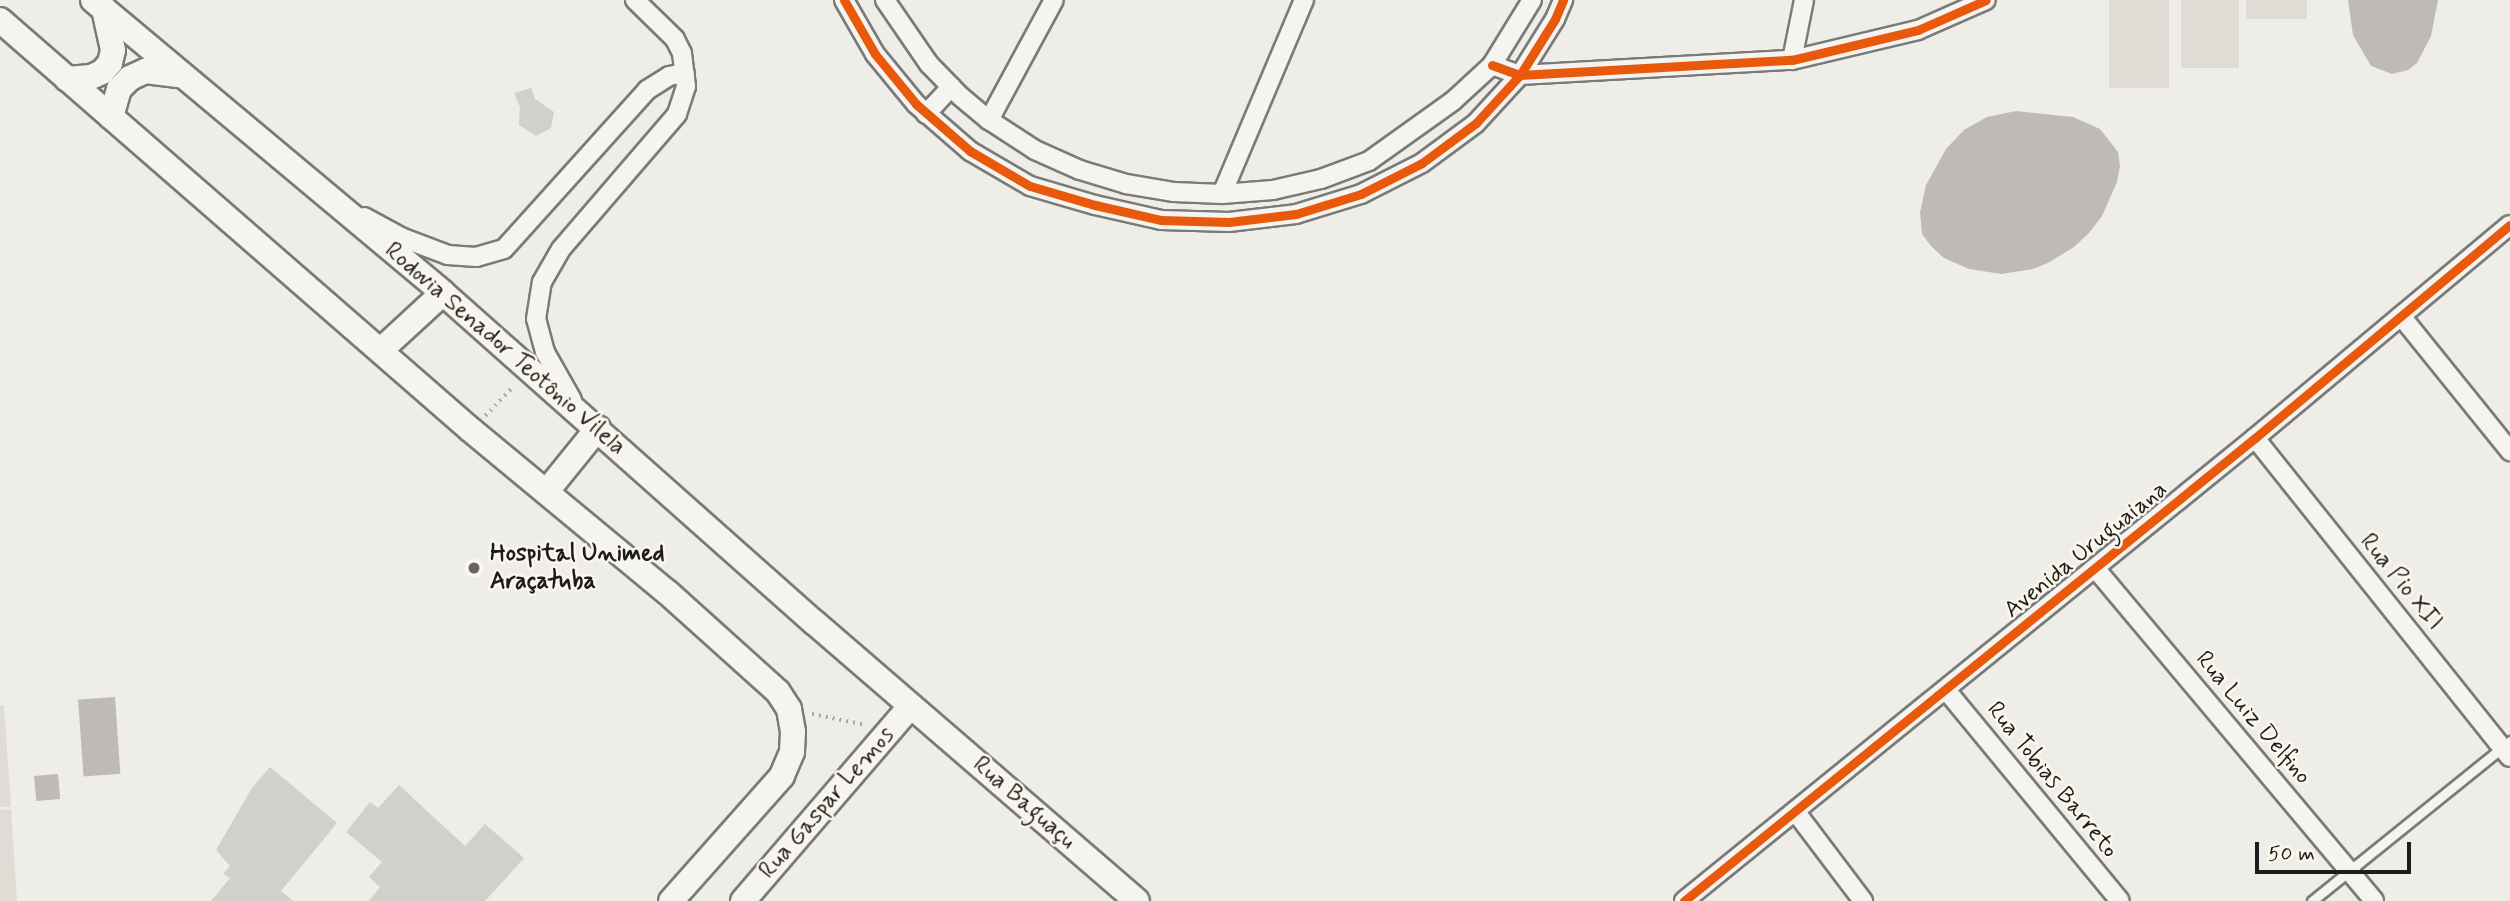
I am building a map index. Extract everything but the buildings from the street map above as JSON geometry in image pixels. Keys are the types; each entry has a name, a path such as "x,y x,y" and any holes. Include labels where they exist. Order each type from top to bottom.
{"main road":[{"name":"Rodovia Senador Teotônio Vilela","path":"99,5 443,293 911,706"},
{"path":"67,79 91,77 102,72 110,63 113,50 99,5"},
{"path":"0,20 471,430 547,491 766,678 789,709 793,732 792,752 782,776 682,897"},
{"path":"111,117 119,89 130,78 145,71 180,75"},
{"path":"381,350 443,293"},
{"path":"547,491 598,428"},
{"name":"Rua Gaspar Lemos","path":"743,901 911,706"},
{"name":"Rua Baguaçu","path":"911,706 1131,899"}],"street":[{"path":"577,410 545,352 536,318 542,282 561,249 677,114 685,91 682,53 675,39 635,0"},
{"path":"845,0 875,54 926,114 970,151 1030,186 1144,216 1229,222 1296,214 1361,194 1422,163 1476,123 1520,75 1555,19 1563,0"},
{"path":"885,0 902,29 951,87 989,120 1035,150 1080,170 1150,188 1223,194 1297,184 1368,161 1454,101 1492,65 1532,0"},
{"path":"989,120 1055,0"},
{"path":"1223,194 1304,0"},
{"path":"1792,60 1804,0"},
{"path":"1492,65 1520,75 1792,60 1918,30 1986,0"},
{"path":"328,198 403,238 447,255 476,257 504,249 647,90 669,76 685,73"},
{"path":"926,114 951,87"},
{"path":"1144,216 1150,188"},
{"name":"Avenida Uruguaiana","path":"1684,901 2255,438 2510,225"},
{"path":"2401,316 2510,451"},
{"name":"Rua Pio XII","path":"2255,438 2507,748"},
{"name":"Rua Luiz Delfino","path":"2095,568 2374,901"},
{"name":"Rua Tobias Barreto","path":"1946,690 2120,901"},
{"path":"1795,811 1863,901"}],"lane":[{"path":"2312,901 2507,748"}],"path":[{"path":"471,430 530,369"},
{"path":"789,709 889,730"}],"shaded area":[{"path":"2109,0 2169,0 2169,88 2109,88"},
{"path":"2181,0 2239,0 2239,68 2181,68"},
{"path":"2246,0 2307,0 2307,19 2246,19"},
{"path":"2348,0 2438,0 2431,36 2417,63 2408,70 2392,74 2371,66 2353,35"},
{"path":"2016,111 2073,117 2100,129 2118,152 2120,166 2117,182 2102,216 2089,233 2074,247 2048,263 2033,269 2001,274 1969,269 1944,258 1922,234 1920,212 1926,185 1946,149 1964,130 1987,117"},
{"path":"115,697 120,774 83,776 78,700"},
{"path":"0,705 4,705 11,807 0,807"},
{"path":"58,774 60,799 36,801 34,776"},
{"path":"11,809 17,901 0,901 0,810"}],"cycle path":[{"path":"844,0 875,54 916,104 970,151 1030,186 1161,220 1229,222 1296,214 1361,194 1422,163 1476,123 1520,75 1555,19 1563,0"},
{"path":"1492,65 1520,75 1792,60 1918,30 1986,0"},
{"path":"1684,901 2255,438 2510,225"}],"place":[{"name":"Hospital Unimed Araçatuba","path":"474,568"}]}
